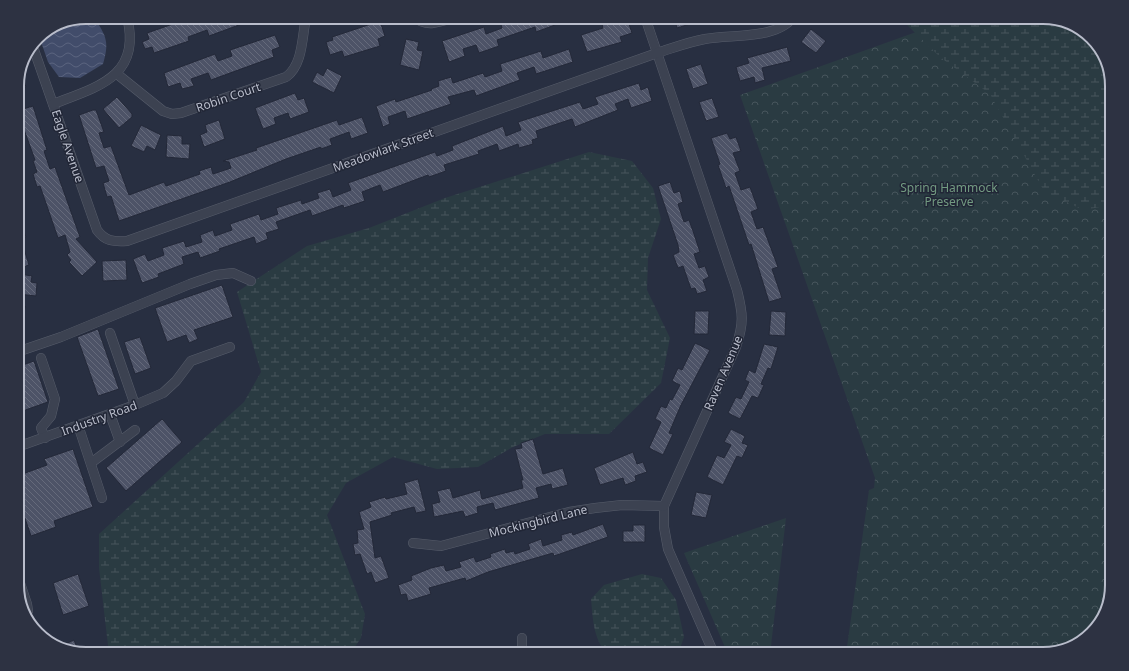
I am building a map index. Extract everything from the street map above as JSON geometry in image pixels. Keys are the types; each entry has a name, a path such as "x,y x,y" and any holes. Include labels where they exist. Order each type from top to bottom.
{"street":[{"path":"53,104 92,89 117,74 127,58 130,45 128,24"},
{"name":"Robin Court","path":"117,74 163,111 172,114 182,113 286,77 293,72 297,64 305,24"},
{"name":"Raven Avenue","path":"647,24 737,290 742,310 742,328 736,347 664,506 664,527 668,549 711,647"},
{"name":"Meadowlark Street","path":"109,241 127,241 657,53 706,38 759,34 775,30 787,24"},
{"name":"Eagle Avenue","path":"35,52 97,230 109,241"},
{"path":"24,350 61,337 190,284 216,275 233,273 251,282"},
{"path":"110,333 135,405"},
{"name":"Industry Road","path":"24,445 135,405 163,393 192,362 230,347"},
{"path":"41,358 55,399 51,416 41,428 44,438"},
{"path":"110,414 120,442"},
{"path":"78,426 102,498"},
{"path":"91,463 135,430"},
{"name":"Mockingbird Lane","path":"413,543 441,546 569,512 595,508 622,505 664,506"},
{"path":"522,638 522,647"}],"green space":[{"path":"906,24 1043,24 1059,26 1067,29 1074,32 1087,42 1099,59 1105,82 1105,206 1083,210 1044,191 990,94 940,57"},
{"name":"Spring Hammock Preserve","path":"938,24 1043,24 1059,26 1074,32 1081,37 1095,52 1102,66 1105,82 1105,585 1103,601 1097,616 1087,629 1074,639 1059,645 1043,647 847,647 869,490 874,488 875,478 740,95"},
{"path":"589,152 632,161 653,188 661,219 648,258 647,290 670,338 661,383 609,434 545,434 513,447 478,467 437,469 393,457 346,483 327,515 365,614 361,638 355,647 108,647 99,568 99,534 244,402 261,372 237,292 307,246 369,228 445,198"},
{"path":"1105,437 1105,462 1096,439"},
{"path":"786,518 771,647 725,647 684,553"},
{"path":"642,574 661,578 676,600 684,637 680,647 602,647 594,628 591,599 604,585"}],"water":[{"path":"98,24 106,40 106,51 103,64 80,78 59,77 48,62 41,43 45,39 66,27"}],"building":[{"path":"173,24 242,24 209,36 207,30 188,37 189,41 154,53 152,47 145,49 142,42 149,39 147,33"},
{"path":"371,24 381,24 385,36 378,39 380,46 344,57 342,51 330,55 326,42 333,40 332,37"},
{"path":"501,24 555,25 536,32 535,27 497,40 499,46 479,53 476,45 463,49 465,56 449,62 442,41 484,27 486,34 502,28"},
{"path":"602,24 629,24 632,33 620,37 622,42 587,52 581,35 603,28"},
{"path":"676,24 690,24 677,28"},
{"path":"811,29 826,41 816,53 801,42"},
{"path":"275,35 280,47 272,50 274,57 211,80 208,73 191,79 194,86 182,89 180,83 168,87 164,73 215,54 218,61 232,56 230,50"},
{"path":"406,39 419,42 417,50 423,51 419,70 400,65"},
{"path":"787,47 791,61 762,68 765,80 755,83 754,77 740,81 736,67 749,63 747,58"},
{"path":"569,49 573,62 536,74 534,67 517,73 520,80 476,96 474,90 448,97 451,104 407,119 405,111 388,117 390,124 383,127 376,106 395,99 396,102 432,90 431,89 439,86 438,81 451,77 453,83 483,73 485,77 502,71 500,64 541,51 543,58"},
{"path":"701,64 708,84 693,89 686,69"},
{"path":"327,68 342,76 334,93 312,82 317,72 323,76"},
{"path":"639,83 641,90 648,87 652,101 631,108 628,99 615,104 618,110 575,127 572,119 536,131 538,138 532,140 533,144 519,148 518,144 499,151 497,144 478,151 479,154 444,165 446,171 429,177 428,175 383,192 380,185 362,192 365,201 344,208 343,205 312,216 310,210 276,222 279,229 266,233 268,239 256,244 254,237 219,249 220,251 200,258 198,252 182,257 184,264 158,274 159,277 142,283 133,259 145,254 148,261 164,255 162,248 184,241 186,247 202,242 200,235 213,230 215,236 232,230 230,224 259,214 261,220 278,214 276,208 301,200 302,204 319,198 317,193 330,189 333,197 351,190 348,183 435,152 437,156 453,150 452,146 503,126 506,136 521,130 518,122 580,102 583,109 598,104 595,97"},
{"path":"295,93 298,100 304,98 309,112 290,119 288,113 274,118 276,124 263,129 255,108"},
{"path":"117,97 132,114 132,117 119,128 103,109"},
{"path":"712,98 719,117 706,121 699,102"},
{"path":"33,106 47,150 44,151 50,169 55,167 80,237 76,239 97,262 82,276 69,262 71,260 67,255 70,252 65,235 58,238 40,186 37,187 33,174 37,172 33,161 35,160 24,130 24,109"},
{"path":"96,110 104,132 99,133 104,148 111,146 129,195 164,182 166,186 200,174 199,171 211,167 213,174 231,168 229,162 223,161 337,120 339,125 362,117 368,133 351,139 349,132 330,139 332,145 321,149 321,147 286,159 230,182 119,221 111,196 107,197 103,183 109,181 104,166 96,168 79,115"},
{"path":"219,120 225,139 204,147 200,135 207,132 205,125"},
{"path":"141,125 161,135 155,150 147,146 144,152 131,146"},
{"path":"727,133 730,139 736,137 741,151 733,153 740,171 735,173 741,190 750,187 758,209 751,212 757,229 763,227 778,267 772,269 782,298 769,302 751,244 749,245 729,186 726,188 711,138"},
{"path":"167,135 182,136 182,144 190,144 189,159 166,157"},
{"path":"670,182 674,193 680,191 683,202 678,204 684,222 689,220 700,252 694,254 699,268 705,266 709,277 703,280 707,291 697,294 695,288 691,289 683,266 678,268 673,255 679,252 678,245 658,186"},
{"path":"24,249 29,265 24,267"},
{"path":"126,260 127,280 103,281 102,261"},
{"path":"24,275 32,276 31,282 37,283 36,296 24,295"},
{"path":"222,285 233,317 194,330 198,339 189,343 186,335 167,342 155,308"},
{"path":"695,311 709,311 708,334 694,334"},
{"path":"771,311 786,312 785,336 769,335"},
{"path":"98,329 119,389 98,396 77,337"},
{"path":"140,337 151,368 135,374 124,342"},
{"path":"695,343 710,350 681,405 669,433 673,434 663,455 649,448 661,422 655,419 661,406 666,408 670,399 672,400 680,385 672,381 678,368 682,370"},
{"path":"764,344 778,347 771,369 768,368 761,384 764,385 758,398 752,396 740,419 728,413 736,397 741,399 749,382 745,380 749,370 755,373"},
{"path":"34,361 48,402 24,411 24,365"},
{"path":"162,419 182,442 126,491 106,468"},
{"path":"731,429 745,436 742,443 748,445 742,458 737,456 723,485 707,477 717,455 724,458 731,445 724,442"},
{"path":"533,439 543,474 563,468 568,485 552,489 551,484 536,488 539,498 495,510 493,503 477,507 478,513 465,517 463,511 434,517 432,504 440,502 437,491 450,488 453,498 480,490 482,499 523,488 521,480 523,480 515,449 522,448 521,443"},
{"path":"73,449 93,507 54,521 56,527 31,536 24,516 24,473 47,465 44,459"},
{"path":"633,452 637,464 643,462 647,472 635,476 636,481 625,485 623,478 600,485 594,468"},
{"path":"418,479 426,511 416,513 414,507 391,513 392,515 370,522 375,558 381,556 389,578 375,583 371,572 367,574 360,554 355,555 353,544 358,543 357,530 364,529 359,512 371,507 369,502 385,497 386,499 407,494 404,483"},
{"path":"696,492 712,495 706,518 691,515"},
{"path":"603,524 608,537 577,548 554,556 553,553 488,572 466,581 465,578 429,588 431,594 408,601 406,594 401,595 398,585 412,580 411,576 431,568 444,565 446,571 461,567 459,562 474,557 476,562 491,557 490,554 505,549 506,553 514,551 515,554 530,549 528,544 541,539 543,546 562,540 561,535 572,532 573,535"},
{"path":"633,525 645,525 645,542 623,542 623,531 633,531"},
{"path":"78,574 89,606 63,615 53,583"},
{"path":"74,640 76,646 70,645 66,644"}]}
